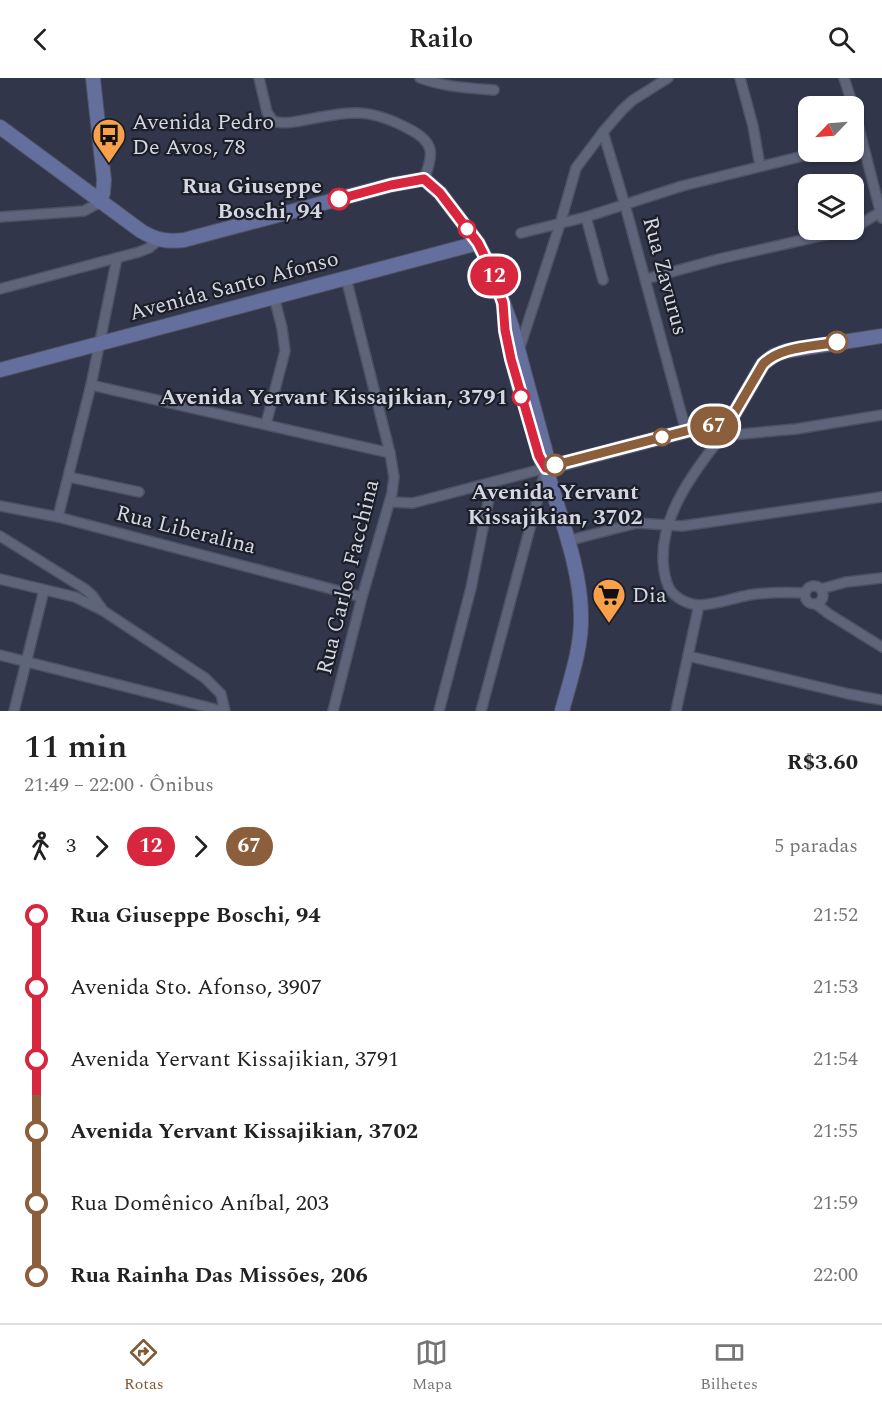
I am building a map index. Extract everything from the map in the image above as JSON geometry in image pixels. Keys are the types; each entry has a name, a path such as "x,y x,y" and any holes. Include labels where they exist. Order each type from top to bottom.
{"main road":[{"path":"93,78 104,180 104,193 100,202"},
{"path":"0,127 100,202 141,231 159,240 184,240 391,185 424,179 440,193 478,243 491,269 503,303 515,354 546,453 546,468 580,595 582,618 562,711"},
{"name":"Avenida Santo Afonso","path":"0,370 478,243"},
{"path":"546,468 686,431 724,430 763,364 773,356 786,351 882,336"}],"street":[{"path":"259,78 267,112 273,121 286,123 352,112 368,113 385,117 420,135 426,139 430,153 424,179"},
{"path":"420,78 435,84 494,90"},
{"path":"515,354 560,224 576,168 603,132 633,100 668,78"},
{"path":"740,78 751,117 760,166"},
{"path":"844,78 849,96"},
{"name":"Rua Zavurus","path":"603,132 646,279 686,431"},
{"path":"521,234 586,217 682,186 798,157"},
{"path":"864,160 882,214 864,223"},
{"path":"0,217 84,211 100,202"},
{"path":"586,217 603,280"},
{"path":"0,289 117,258 149,248 159,240"},
{"path":"646,279 729,256 802,240"},
{"path":"58,518 91,385 117,258"},
{"name":"Rua Carlos Facchina","path":"333,711 362,597 390,502 394,477 346,278"},
{"path":"266,424 285,351 274,297"},
{"path":"91,385 390,453"},
{"path":"882,415 796,429 724,430 692,474 666,526 664,573 668,586 679,598 699,604 761,594 805,593 812,586 821,589 846,582 882,578"},
{"path":"390,502 413,503 546,468"},
{"path":"481,711 546,468"},
{"path":"69,477 139,492"},
{"path":"439,711 471,588 492,483"},
{"path":"567,541 637,523 666,526 707,523 882,497"},
{"name":"Rua Liberalina","path":"0,506 58,518 362,597"},
{"path":"0,536 85,589 102,610"},
{"path":"0,579 75,597 102,610 205,678 221,694 224,711 0,655"},
{"path":"816,604 823,596 821,589"},
{"path":"14,711 44,590"},
{"path":"805,593 809,603 816,604 882,647"},
{"path":"676,711 699,604"},
{"path":"688,656 882,700"}],"bus line":[{"name":"12","path":"339,199 424,179 440,193 478,243 491,269 503,303 505,330 511,359 539,456 546,468 555,465"},
{"name":"67","path":"555,465 705,426 724,422 728,424 768,359 786,351 837,342"}],"place":[{"name":"Avenida Pedro De Avos, 78","path":"109,164"},
{"name":"Rua Giuseppe Boschi, 94","path":"339,199"},
{"name":"Avenida Yervant Kissajikian, 3791","path":"521,397"},
{"name":"Avenida Yervant Kissajikian, 3702","path":"555,465"},
{"name":"Dia","path":"609,624"}]}
